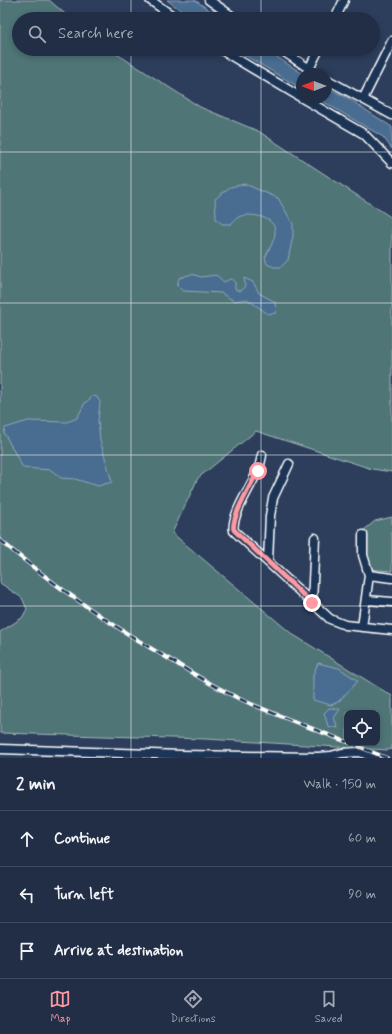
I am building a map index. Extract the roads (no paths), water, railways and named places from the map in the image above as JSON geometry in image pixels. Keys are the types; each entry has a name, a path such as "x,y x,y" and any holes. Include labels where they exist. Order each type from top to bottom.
{"street":[{"path":"150,0 167,12"},
{"path":"208,0 226,12"},
{"path":"338,12 344,0"},
{"path":"363,99 392,41"},
{"path":"232,56 296,94"},
{"path":"290,56 308,68"},
{"path":"310,68 316,56"},
{"path":"332,82 392,115"},
{"path":"315,104 364,134 392,163"},
{"path":"262,455 258,471 235,517 233,526 234,530 330,619 345,625 392,630"},
{"path":"268,561 270,516 273,498 289,464"},
{"path":"362,627 369,575 363,555 363,535"},
{"path":"312,603 315,538"},
{"path":"369,575 392,578"},
{"path":"366,600 392,602"},
{"path":"0,749 35,754 332,757 342,753 360,752 375,758"}],"water":[{"path":"167,0 195,0 212,12 183,12"},
{"path":"246,56 276,56 296,69 296,85"},
{"path":"332,90 346,97 392,127 392,149 383,137 327,104 332,104"},
{"path":"245,184 278,198 293,224 293,236 288,260 281,267 274,267 267,264 265,258 275,235 274,227 268,220 262,217 246,215 238,217 231,224 222,224 216,219 215,199 230,187"},
{"path":"192,274 201,277 216,275 224,282 230,279 235,281 235,289 240,291 245,286 244,278 253,282 259,293 275,302 276,313 268,314 247,299 234,301 221,293 183,291 177,286 179,278"},
{"path":"93,396 97,397 100,402 98,421 100,440 112,482 98,486 75,479 61,478 51,470 23,468 4,433 5,428 28,421 67,422 77,418 85,403"},
{"path":"318,663 339,668 358,681 338,702 331,705 313,700 313,675"},
{"path":"329,708 340,709 334,718 338,728 328,726 324,713"}],"railway":[{"path":"0,540 20,557 84,605 198,677 253,705 344,741"},
{"path":"357,746 387,758"}]}
